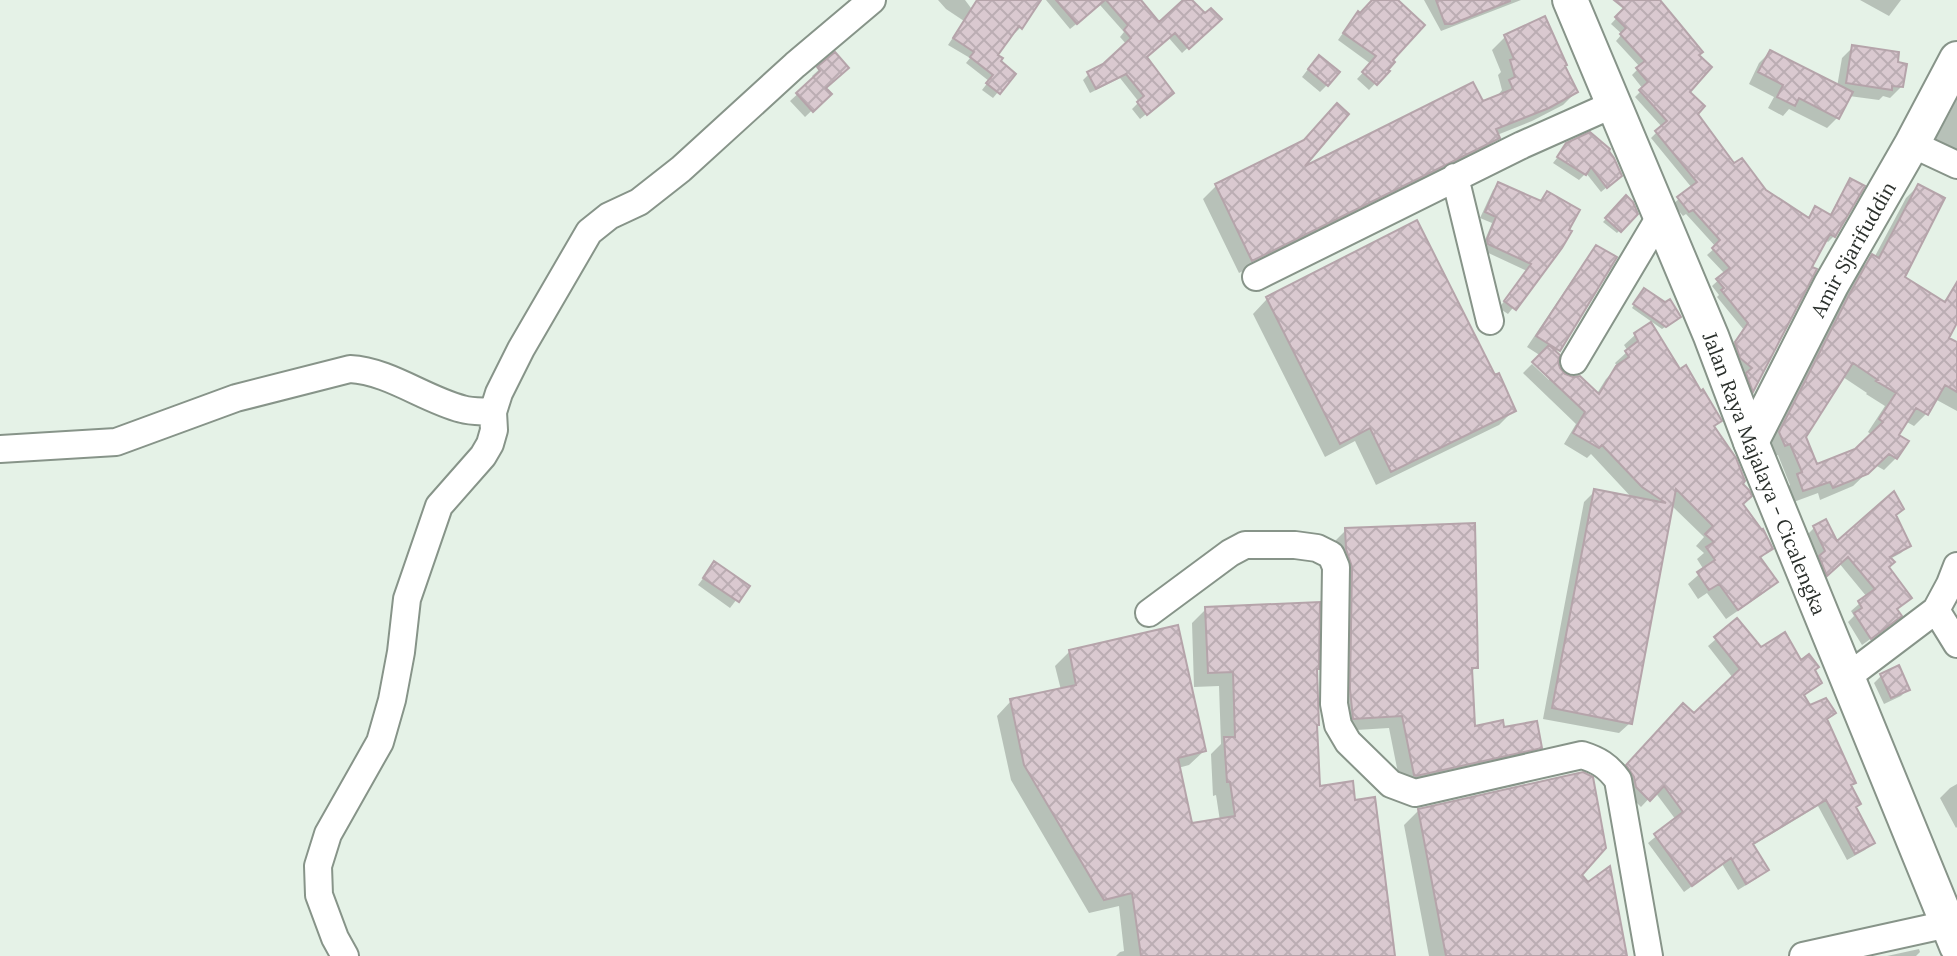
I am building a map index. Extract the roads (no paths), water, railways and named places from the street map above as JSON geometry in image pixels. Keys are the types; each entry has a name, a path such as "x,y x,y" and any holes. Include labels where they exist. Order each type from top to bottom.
{"main road":[{"name":"Jalan Raya Majalaya - Cicalengka","path":"1574,2 1952,935"},
{"name":"Amir Sjarifuddin","path":"1751,442 1831,285 1957,59"}],"street":[{"path":"345,956 319,895 318,866 328,834 380,742 392,700 407,599 439,506 490,444 494,430 493,412 516,359 589,232 609,216 639,202 681,169 872,0"},
{"path":"1256,277 1455,177 1614,104"},
{"path":"1912,144 1957,165"},
{"path":"1455,177 1490,321"},
{"path":"1574,361 1661,215"},
{"path":"0,449 116,442 236,398 350,369 364,369 466,411 493,412"},
{"path":"1149,613 1245,545 1295,545 1317,548 1331,555 1336,567 1334,704 1338,725 1348,742 1391,784 1415,793 1582,755 1596,759 1610,769 1618,780 1649,956"},
{"path":"1846,678 1936,610 1957,566"},
{"path":"1936,610 1957,644"},
{"path":"1803,956 1952,935"}]}
